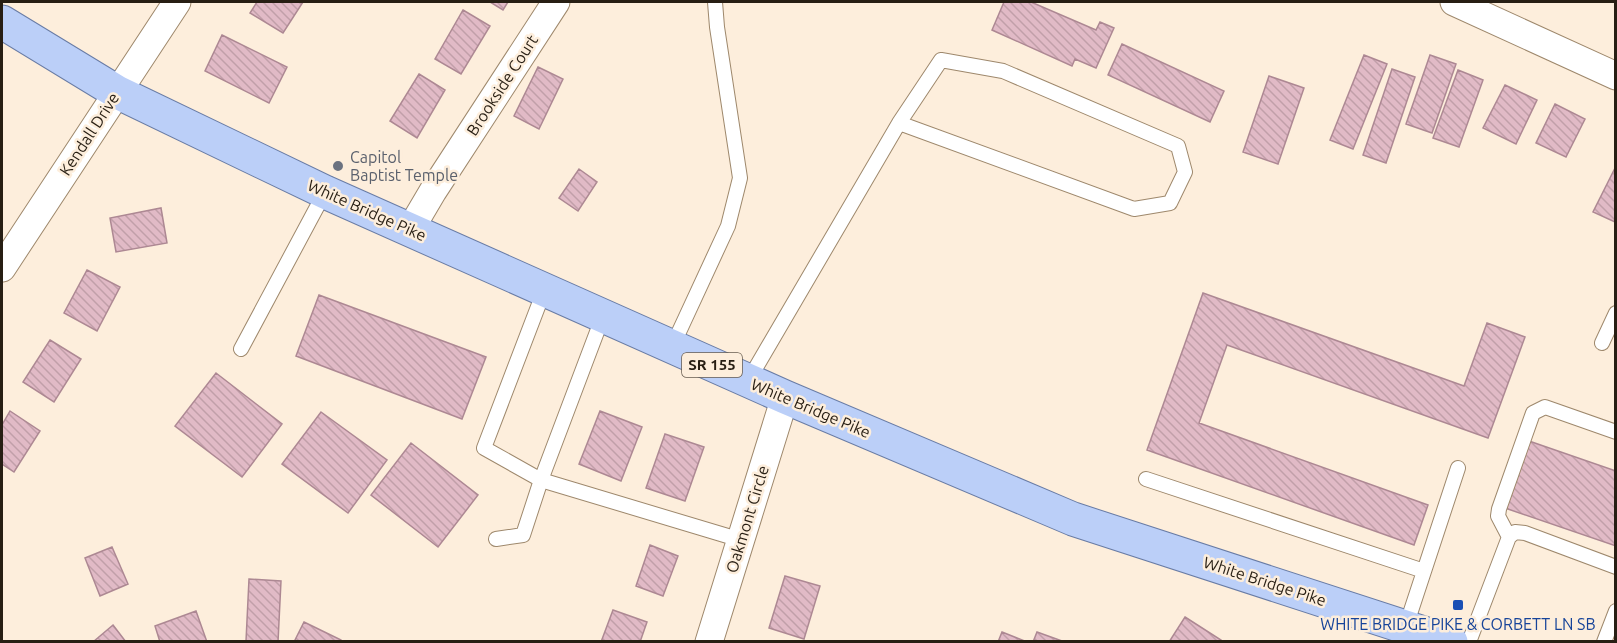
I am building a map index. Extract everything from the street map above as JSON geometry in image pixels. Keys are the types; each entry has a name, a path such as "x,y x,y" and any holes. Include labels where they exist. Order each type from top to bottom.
{"main road":[{"name":"White Bridge Pike","path":"2,22 117,92 325,192 785,397 1073,519 1451,642"}],"street":[{"name":"Kendall Drive","path":"2,268 177,2"},
{"name":"Brookside Court","path":"410,230 556,2"},
{"path":"1454,2 1484,8 1616,76"},
{"name":"Oakmont Circle","path":"709,642 785,397"}],"lane":[{"path":"672,347 728,226 740,178 715,2"},
{"path":"748,381 898,123 941,60 1003,71 1178,146 1185,172 1170,203 1134,209 898,123"},
{"path":"241,349 325,192"},
{"path":"544,291 484,448 542,480 741,540"},
{"path":"1602,343 1616,313"},
{"path":"496,539 523,535 603,316"},
{"path":"1509,537 1498,516 1499,509 1533,413 1545,407 1616,432"},
{"path":"1406,626 1458,468"},
{"path":"1146,479 1424,571"},
{"path":"1469,642 1509,537 1515,532 1525,533 1616,567"},
{"path":"1604,642 1616,611"}],"building":[{"path":"257,2 303,2 283,33 250,13"},
{"path":"490,2 508,2 503,10"},
{"path":"1004,2 1031,2 1096,30 1100,22 1114,28 1096,68 1075,59 1072,66 992,30"},
{"path":"463,10 490,26 461,74 435,59"},
{"path":"222,35 287,67 269,103 205,71"},
{"path":"1122,44 1224,91 1210,122 1108,75"},
{"path":"1364,55 1387,64 1353,149 1330,140"},
{"path":"1430,55 1456,64 1432,133 1406,124"},
{"path":"538,67 563,79 539,129 514,116"},
{"path":"1392,69 1415,77 1386,163 1363,155"},
{"path":"1458,70 1483,80 1459,147 1433,138"},
{"path":"419,74 445,90 417,138 390,121"},
{"path":"1269,76 1304,88 1278,164 1243,152"},
{"path":"1505,85 1537,100 1516,144 1483,128"},
{"path":"1555,104 1585,119 1566,157 1536,143"},
{"path":"1616,166 1616,222 1615,222 1593,212"},
{"path":"579,169 597,182 578,211 559,198"},
{"path":"161,208 167,243 116,252 110,218"},
{"path":"87,270 120,287 97,331 64,313"},
{"path":"1203,293 1464,386 1487,323 1525,337 1488,438 1227,345 1199,423 1428,505 1414,545 1147,450"},
{"path":"319,295 486,357 462,419 296,356"},
{"path":"50,340 81,359 54,402 23,382"},
{"path":"216,373 282,424 242,477 175,426"},
{"path":"10,411 40,431 14,472 2,464 2,425"},
{"path":"600,411 642,427 621,481 579,464"},
{"path":"321,412 387,460 348,513 282,464"},
{"path":"665,434 704,447 685,501 646,488"},
{"path":"1529,441 1616,471 1616,546 1505,508"},
{"path":"411,443 478,495 438,547 371,495"},
{"path":"650,545 678,556 663,596 636,586"},
{"path":"112,547 128,584 100,596 85,558"},
{"path":"785,576 820,586 804,639 769,628"},
{"path":"249,579 281,581 278,642 246,641"},
{"path":"613,610 647,622 640,642 601,642"},
{"path":"196,611 207,642 160,642 155,626"},
{"path":"1185,617 1221,640 1220,642 1169,642"},
{"path":"304,622 341,640 341,642 294,642"},
{"path":"113,625 126,642 93,642"},
{"path":"1002,632 1027,642 998,642"},
{"path":"1037,632 1062,641 1033,642"}],"place":[{"name":"Capitol Baptist Temple","path":"338,166"},
{"name":"WHITE BRIDGE PIKE & CORBETT LN SB","path":"1458,605"}]}
